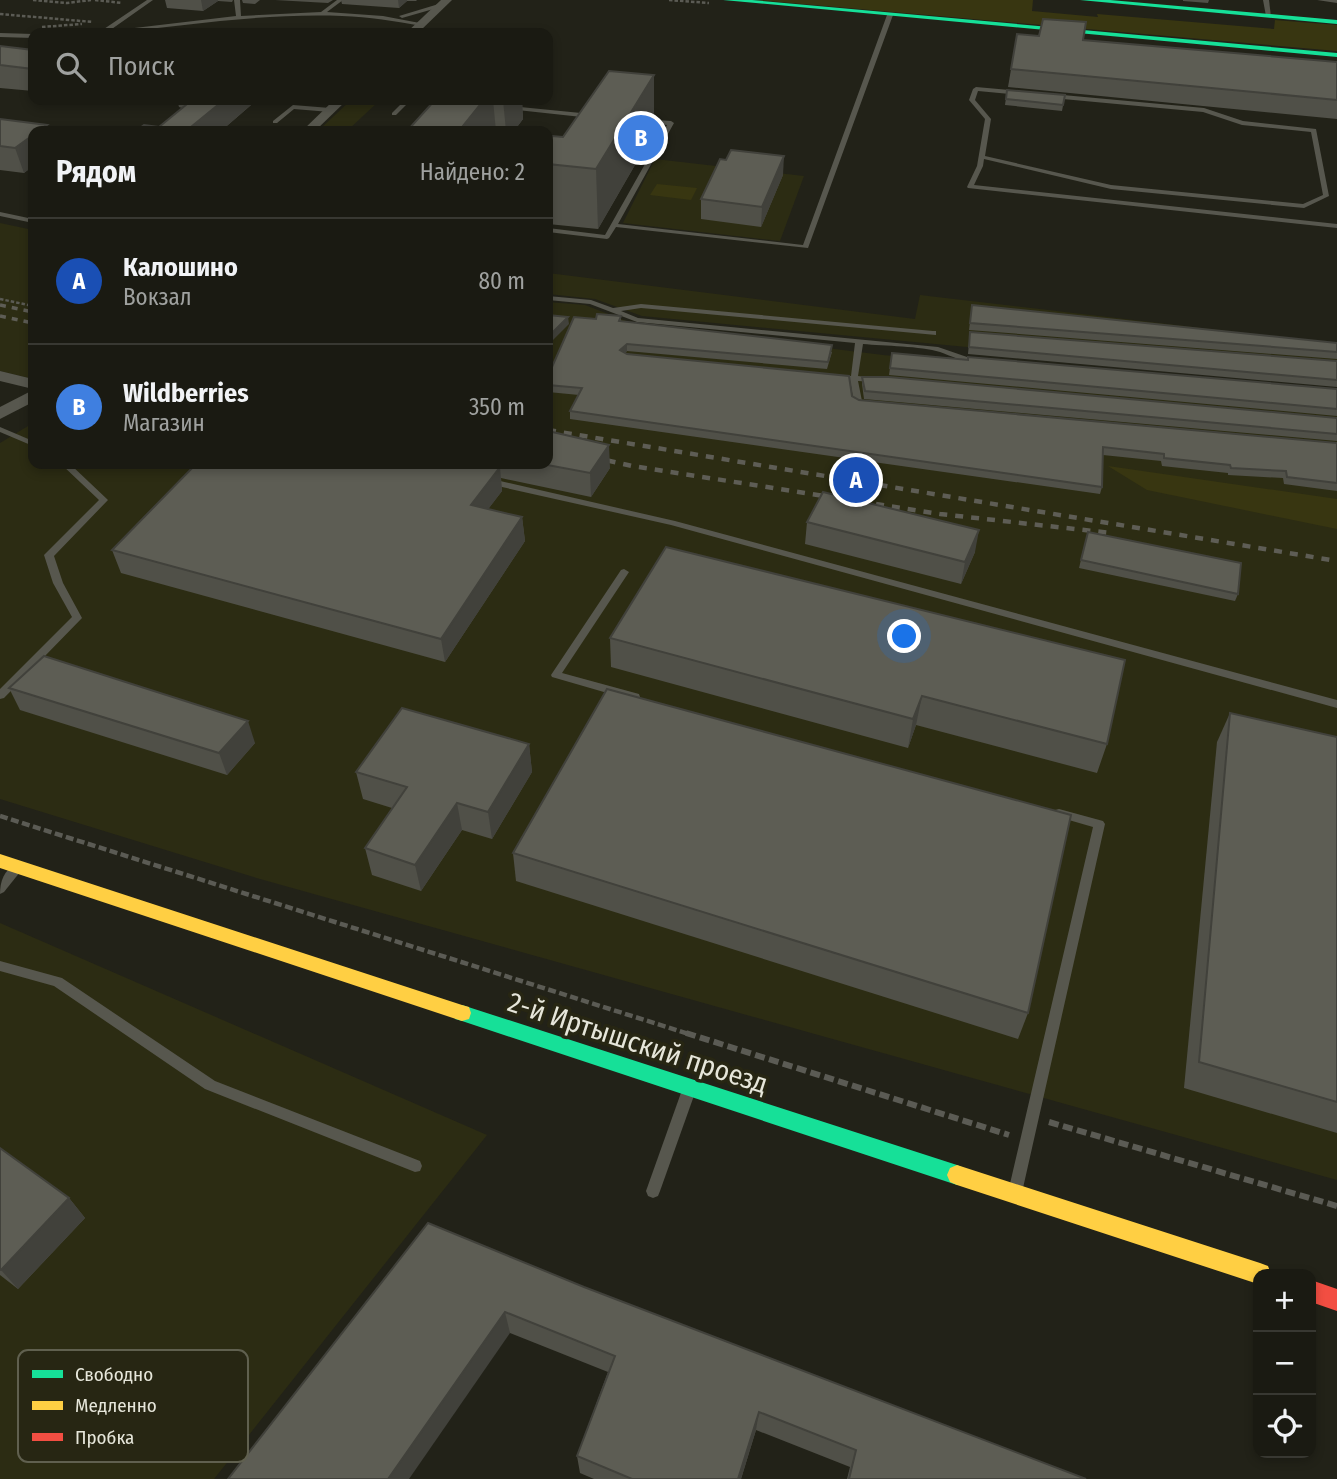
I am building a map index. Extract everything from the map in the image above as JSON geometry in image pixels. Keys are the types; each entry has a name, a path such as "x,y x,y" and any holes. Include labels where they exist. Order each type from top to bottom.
{"main road":[{"path":"727,0 1337,55"},
{"path":"1084,0 1268,10 1337,22"},
{"name":"2-й Иртышский проезд","path":"0,860 1253,1272"},
{"path":"1316,1293 1337,1300"}],"street":[{"path":"418,28 444,3"},
{"path":"313,126 336,105"},
{"path":"0,376 28,383"},
{"path":"0,414 28,398"}],"lane":[{"path":"108,28 150,0"},
{"path":"237,0 239,18"},
{"path":"321,15 340,0"},
{"path":"1320,0 1337,1"},
{"path":"392,18 416,14 444,3"},
{"path":"237,8 245,5"},
{"path":"147,28 239,18 321,15 392,18 422,24"},
{"path":"613,225 806,247 890,15"},
{"path":"0,35 28,36"},
{"path":"1030,94 976,89 972,100 988,118 982,158 970,187 1337,226"},
{"path":"982,158 1111,187 1304,206 1326,195 1314,130 1242,123 1204,110 1043,95"},
{"path":"394,114 403,105"},
{"path":"438,113 445,105"},
{"path":"275,122 293,107 330,110"},
{"path":"501,107 595,116"},
{"path":"553,231 607,237 671,123 635,120"},
{"path":"0,214 28,219"},
{"path":"553,298 591,302 637,320 938,349 966,359 993,361"},
{"path":"614,311 641,306 933,333"},
{"path":"859,342 854,379 858,403 872,405"},
{"path":"827,376 881,381"},
{"path":"0,429 28,442"},
{"path":"0,695 77,618 58,583 49,555 104,500 70,469"},
{"path":"475,479 672,523 1337,704"},
{"path":"624,572 556,675 649,701"},
{"path":"1015,1194 1099,824 1046,810"},
{"path":"0,889 18,866"},
{"path":"0,966 58,982 210,1085 415,1166"},
{"path":"653,1191 690,1087"}],"path":[{"path":"33,0 67,3 91,0"},
{"path":"0,14 90,22 39,27"},
{"path":"0,299 28,305"},
{"path":"0,816 1012,1136 1032,1117 1337,1206"}],"shaded area":[{"path":"755,0 1033,0 1032,11 1098,17 1097,14 1274,29 1275,20 1337,25 1337,51"},
{"path":"346,105 375,105 352,126 323,126"},
{"path":"655,159 804,176 780,241 623,223"},
{"path":"657,184 697,188 691,200 650,195"},
{"path":"0,223 28,229 28,378 0,371"},
{"path":"553,274 915,319 920,295 1337,344 1337,376 967,347 642,316 595,299 553,295"},
{"path":"553,302 585,305 634,324 883,355 1337,397 1337,1180 260,879 0,799 0,443 28,426 28,469 553,469"},
{"path":"1108,466 1337,499 1337,529 1147,490"},
{"path":"0,923 487,1135 248,1436 248,1350 18,1350 18,1462 227,1462 214,1479 0,1479"}],"building":[{"path":"1043,19 1086,22 1083,40 1337,62 1337,100 1011,69 1017,34 1039,36"},
{"path":"0,46 28,49 28,68 0,65"},
{"path":"609,71 654,75 596,169 553,165 553,136 563,137"},
{"path":"1007,90 1065,95 1063,105 1006,99"},
{"path":"186,105 218,105 192,126 160,126"},
{"path":"430,105 480,105 463,126 412,126"},
{"path":"0,119 47,125 28,126 28,139 15,148 0,146"},
{"path":"731,150 784,156 762,207 701,199 720,159 726,160"},
{"path":"972,305 1337,343 1337,352 970,323"},
{"path":"597,314 621,316 619,321 832,345 828,362 627,344 620,350 627,354 849,376 852,396 859,400 1337,443 1337,483 1287,477 1286,471 1231,468 1230,465 1164,458 1164,454 1103,447 1102,487 570,411 582,388 553,385 553,365 574,317 596,319"},
{"path":"553,316 568,317 553,332"},
{"path":"970,332 1337,361 1337,380 969,347"},
{"path":"892,353 968,360 968,357 1337,389 1337,409 890,368"},
{"path":"862,377 889,377 1337,418 1337,434 865,391"},
{"path":"553,432 609,445 590,473 553,466"},
{"path":"191,469 498,469 471,505 522,517 441,639 112,550"},
{"path":"823,492 979,530 965,562 807,522"},
{"path":"1088,532 1241,563 1238,594 1081,560"},
{"path":"666,547 1125,660 1107,744 922,696 913,719 610,638"},
{"path":"44,656 248,721 219,753 9,688"},
{"path":"607,689 1071,815 1028,1013 513,853"},
{"path":"402,708 529,744 488,812 457,803 415,865 365,848 407,787 356,772"},
{"path":"1230,713 1337,737 1337,1102 1199,1062"},
{"path":"0,1148 69,1198 1,1270 0,1270"},
{"path":"428,1223 584,1287 1086,1479 849,1479 856,1450 759,1412 738,1479 632,1479 577,1456 615,1356 505,1312 388,1479 228,1479 241,1462 248,1462 248,1453"}],"railway":[{"path":"0,305 28,311"},
{"path":"0,316 28,322"},
{"path":"553,431 1337,561"},
{"path":"592,457 632,466 940,514 1111,533"}],"traffic: fast":[{"path":"727,0 1337,55"},
{"path":"1084,0 1337,22"},
{"path":"462,1013 957,1175"}],"traffic: slow":[{"path":"0,861 462,1013"},
{"path":"957,1175 1253,1272"}],"traffic: jam":[{"path":"1316,1293 1337,1300"}],"place":[{"name":"Wildberries","path":"641,138"},
{"name":"Калошино","path":"856,480"}]}
